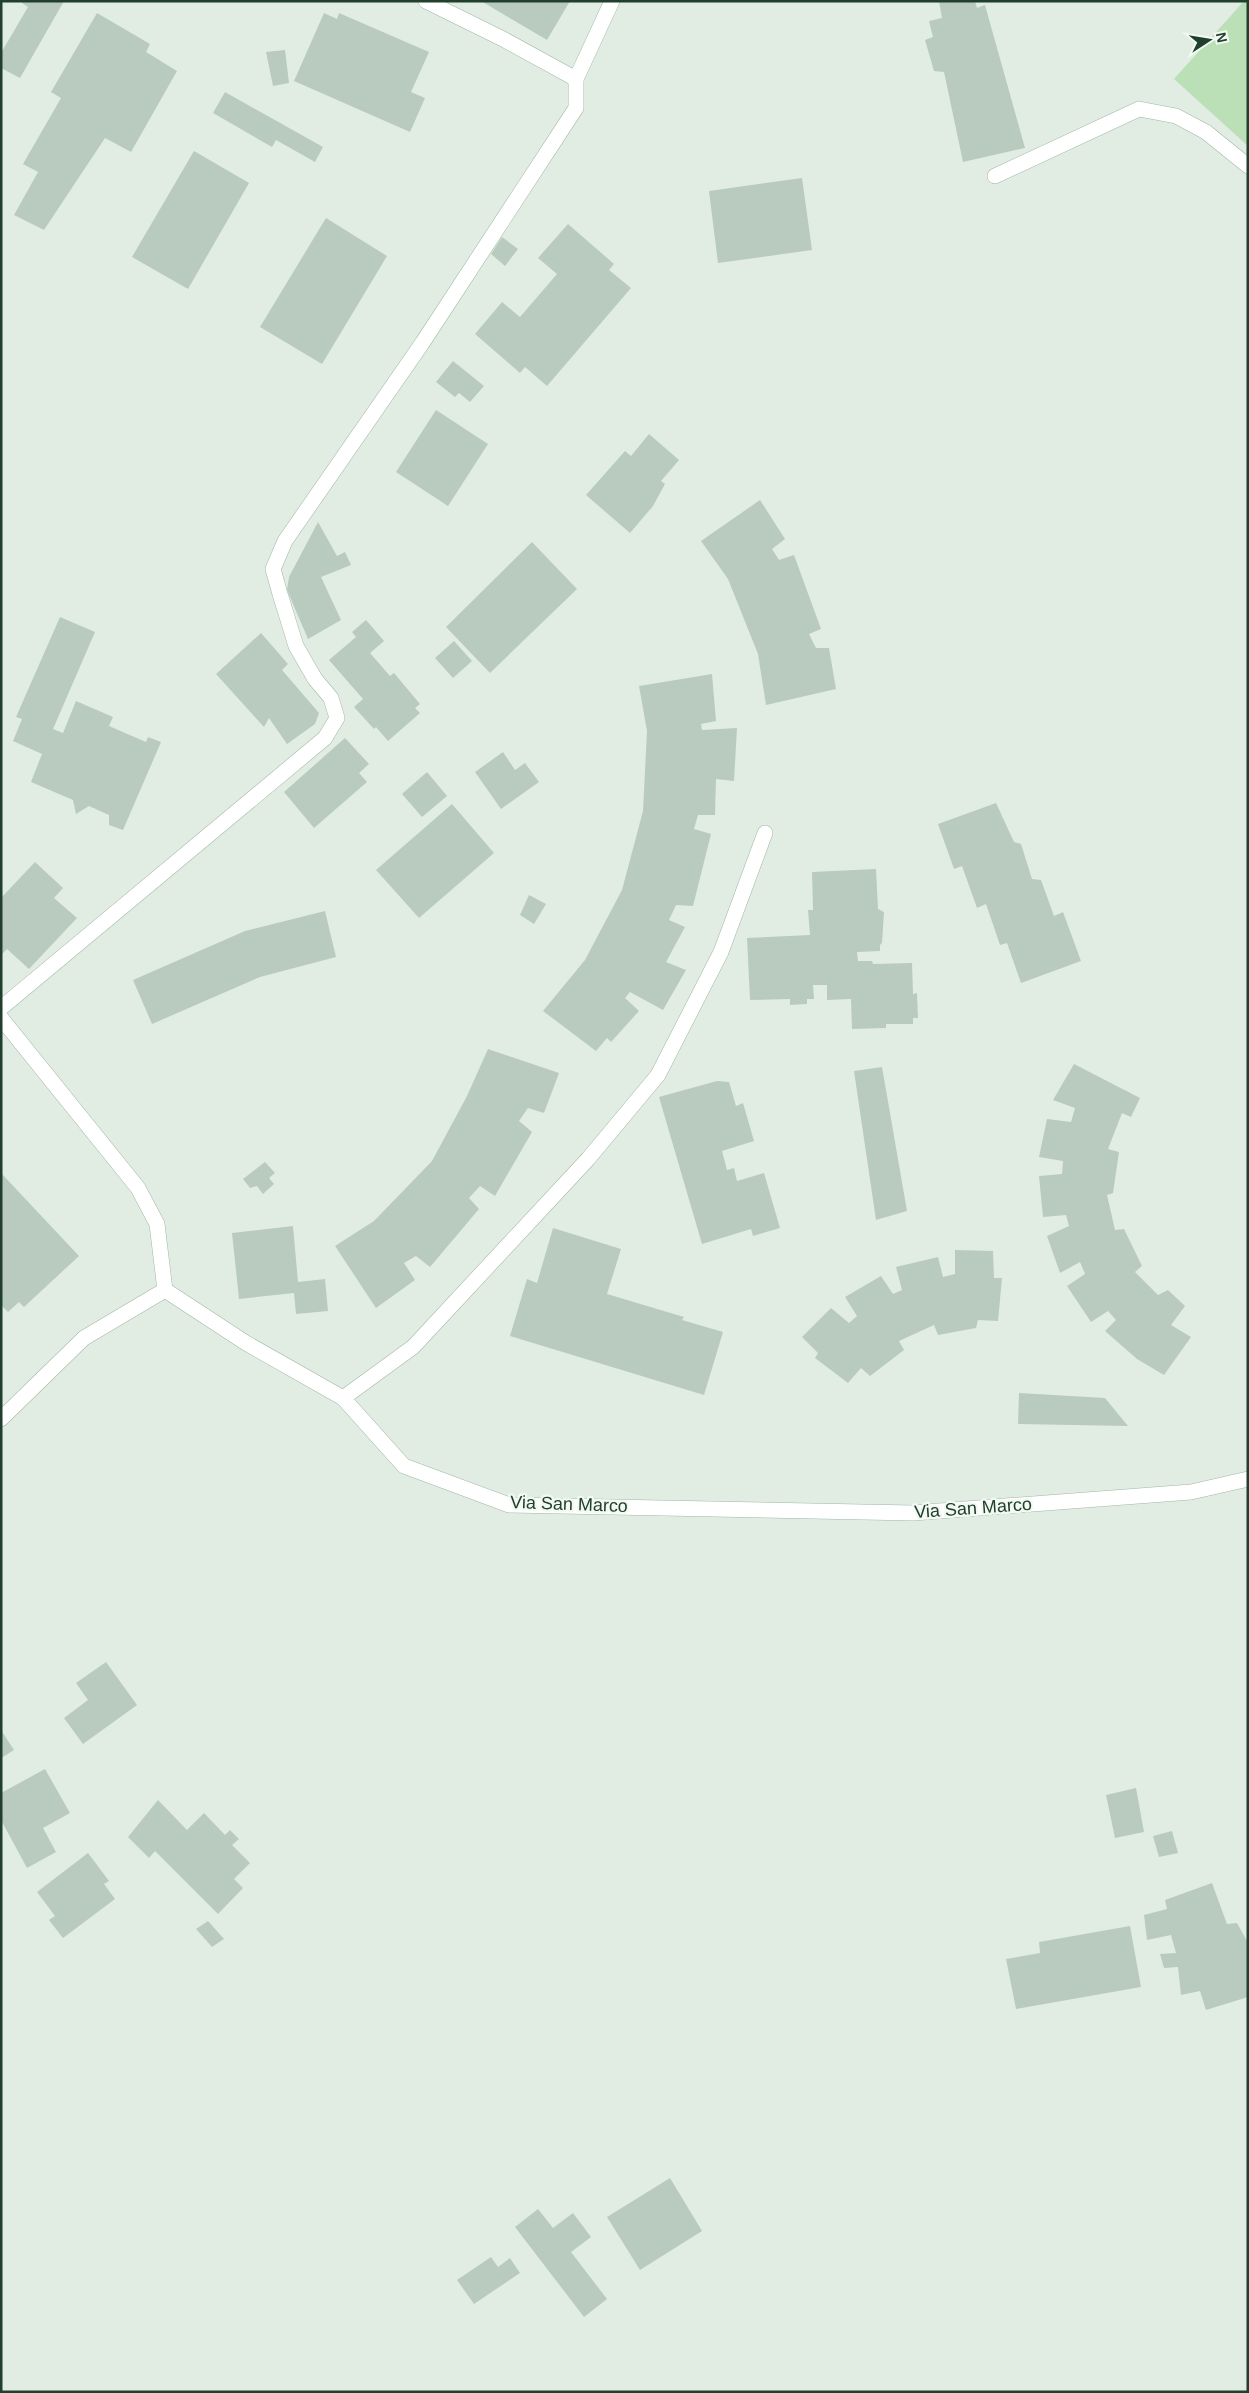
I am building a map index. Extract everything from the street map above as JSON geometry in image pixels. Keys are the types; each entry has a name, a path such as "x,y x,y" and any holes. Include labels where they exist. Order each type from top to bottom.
{"street":[{"path":"426,1 503,39 576,79"},
{"path":"1,1008 325,738 337,718 331,698 315,679 296,646 273,569 285,541 423,342 576,108 576,79 612,1"},
{"path":"995,176 1139,110 1176,116 1206,132 1248,166"},
{"path":"343,1398 414,1347 588,1159 658,1075 721,952 764,833"},
{"path":"1,1018 138,1188 157,1224 165,1290 84,1338 1,1419"},
{"name":"Via San Marco","path":"165,1290 246,1343 343,1398 404,1466 509,1504 913,1513 1191,1492 1248,1479"}],"green space":[{"path":"1244,1 1248,1 1248,146 1174,79"}],"building":[{"path":"23,1 64,1 20,78 1,68 1,53 28,7 22,3"},
{"path":"481,1 570,1 547,40"},
{"path":"939,1 975,1 977,8 985,5 1025,148 963,162 944,72 934,71 925,40 933,37 929,21 942,18"},
{"path":"97,13 150,44 146,52 177,71 131,152 105,138 44,230 14,215 38,172 23,164 61,98 51,92"},
{"path":"324,13 337,19 339,13 429,52 411,92 425,98 410,132 294,81"},
{"path":"285,50 289,83 273,86 266,52"},
{"path":"225,92 323,147 315,162 276,140 272,147 213,113"},
{"path":"194,151 249,183 188,289 132,257"},
{"path":"802,178 812,250 718,263 709,191"},
{"path":"326,218 387,256 322,364 260,327"},
{"path":"568,224 614,264 609,270 631,288 547,386 525,367 520,373 475,334 502,302 520,317 557,274 538,258"},
{"path":"502,237 518,249 505,266 491,254"},
{"path":"453,361 484,386 470,402 459,393 455,397 436,382"},
{"path":"436,410 488,444 448,506 396,472"},
{"path":"649,434 679,460 661,481 665,484 653,506 630,533 586,495 625,451 631,456"},
{"path":"760,500 785,539 772,549 779,560 794,555 821,629 809,634 816,648 829,648 836,689 766,705 758,654 728,579 701,541"},
{"path":"318,522 337,556 345,552 351,565 321,577 341,620 308,639 287,590 289,577"},
{"path":"532,542 577,589 490,673 446,627"},
{"path":"60,617 95,632 53,729 63,733 76,701 113,717 109,726 146,742 148,737 161,742 123,830 109,825 109,815 89,806 76,814 73,800 31,782 42,754 13,741 22,719 16,717"},
{"path":"366,620 384,641 370,653 390,676 394,673 420,704 415,708 420,713 388,741 354,707 363,699 329,660 356,637 352,632"},
{"path":"261,633 288,664 282,670 319,713 315,724 287,744 269,718 264,727 216,674"},
{"path":"454,641 472,661 453,678 435,658"},
{"path":"712,674 716,721 701,724 702,730 737,728 734,781 716,779 715,815 698,815 694,829 711,834 693,906 676,905 669,920 685,927 666,962 686,970 663,1010 630,992 625,998 639,1011 611,1042 607,1038 596,1051 543,1011 585,960 622,890 643,811 647,731 639,686"},
{"path":"345,738 369,764 359,773 367,782 314,828 284,792"},
{"path":"503,752 515,770 525,763 539,782 501,809 475,772"},
{"path":"427,772 447,796 422,817 402,794"},
{"path":"996,803 1014,842 1021,844 1032,879 1041,880 1054,916 1063,912 1081,961 1021,983 1007,943 1000,945 986,904 977,908 962,866 954,869 938,824"},
{"path":"452,804 494,853 419,918 376,870"},
{"path":"35,862 63,888 54,898 77,918 29,969 7,949 1,955 1,898"},
{"path":"876,869 878,909 884,912 882,943 880,951 857,952 858,961 872,961 873,964 912,963 913,994 917,993 918,1018 913,1018 913,1024 886,1024 886,1028 852,1029 851,999 827,1000 827,985 813,985 814,999 807,999 807,1004 790,1005 790,999 750,1000 747,938 810,935 808,910 813,910 812,872"},
{"path":"529,895 546,904 534,924 520,915"},
{"path":"325,911 336,957 260,977 152,1024 133,980 245,931"},
{"path":"488,1049 559,1073 544,1113 528,1108 519,1121 532,1132 495,1196 480,1186 469,1198 479,1209 430,1267 416,1256 404,1263 415,1280 376,1308 335,1246 374,1221 432,1161 467,1096"},
{"path":"1074,1064 1140,1098 1131,1117 1122,1113 1108,1149 1119,1152 1113,1193 1107,1195 1115,1230 1124,1229 1142,1266 1135,1272 1158,1295 1168,1290 1185,1306 1171,1325 1191,1337 1164,1375 1137,1359 1105,1331 1116,1320 1108,1311 1091,1322 1067,1286 1085,1274 1080,1262 1060,1273 1047,1236 1069,1226 1066,1215 1043,1217 1039,1176 1062,1174 1063,1161 1039,1157 1047,1119 1071,1122 1075,1108 1053,1100"},
{"path":"882,1067 907,1211 876,1220 854,1071"},
{"path":"717,1081 729,1082 736,1106 743,1103 754,1141 722,1151 727,1170 734,1168 737,1181 764,1173 780,1228 753,1236 751,1229 702,1244 659,1097"},
{"path":"265,1162 275,1173 269,1178 274,1184 263,1194 257,1186 250,1188 243,1179"},
{"path":"1,1173 79,1256 24,1307 19,1302 8,1312 1,1305"},
{"path":"293,1226 298,1282 325,1279 328,1311 296,1314 294,1293 239,1299 232,1233"},
{"path":"553,1228 621,1249 607,1294 684,1317 682,1320 723,1332 704,1395 510,1336 527,1279 537,1283"},
{"path":"955,1250 993,1251 994,1278 1002,1278 998,1321 978,1320 976,1328 938,1335 934,1325 899,1341 904,1350 870,1376 861,1368 848,1383 815,1358 818,1353 802,1337 831,1308 849,1323 857,1316 845,1297 881,1276 893,1294 902,1290 896,1267 938,1257 943,1277 955,1274"},
{"path":"1019,1393 1105,1398 1128,1426 1018,1424"},
{"path":"106,1662 137,1705 83,1744 64,1718 88,1700 76,1683"},
{"path":"1,1730 14,1750 1,1758"},
{"path":"45,1769 70,1813 43,1828 56,1852 27,1868 1,1820 1,1793"},
{"path":"1136,1788 1144,1832 1115,1838 1106,1795"},
{"path":"158,1800 187,1830 204,1813 225,1835 230,1830 239,1839 232,1845 250,1863 234,1879 243,1888 218,1914 155,1851 149,1858 128,1837"},
{"path":"1172,1831 1178,1853 1159,1857 1153,1836"},
{"path":"88,1853 109,1881 104,1884 115,1899 63,1938 49,1920 55,1916 37,1892"},
{"path":"1212,1883 1227,1924 1237,1923 1248,1943 1248,1997 1206,2010 1200,1991 1181,1995 1178,1967 1164,1968 1160,1954 1176,1953 1171,1935 1147,1940 1144,1915 1167,1909 1165,1900"},
{"path":"208,1921 224,1939 212,1947 196,1929"},
{"path":"1130,1926 1141,1987 1016,2009 1006,1959 1040,1953 1039,1942"},
{"path":"670,2178 702,2231 640,2270 607,2217"},
{"path":"538,2209 553,2228 573,2213 591,2237 571,2252 607,2299 584,2317 515,2227"},
{"path":"491,2257 498,2267 510,2258 520,2273 474,2304 457,2280"}]}
